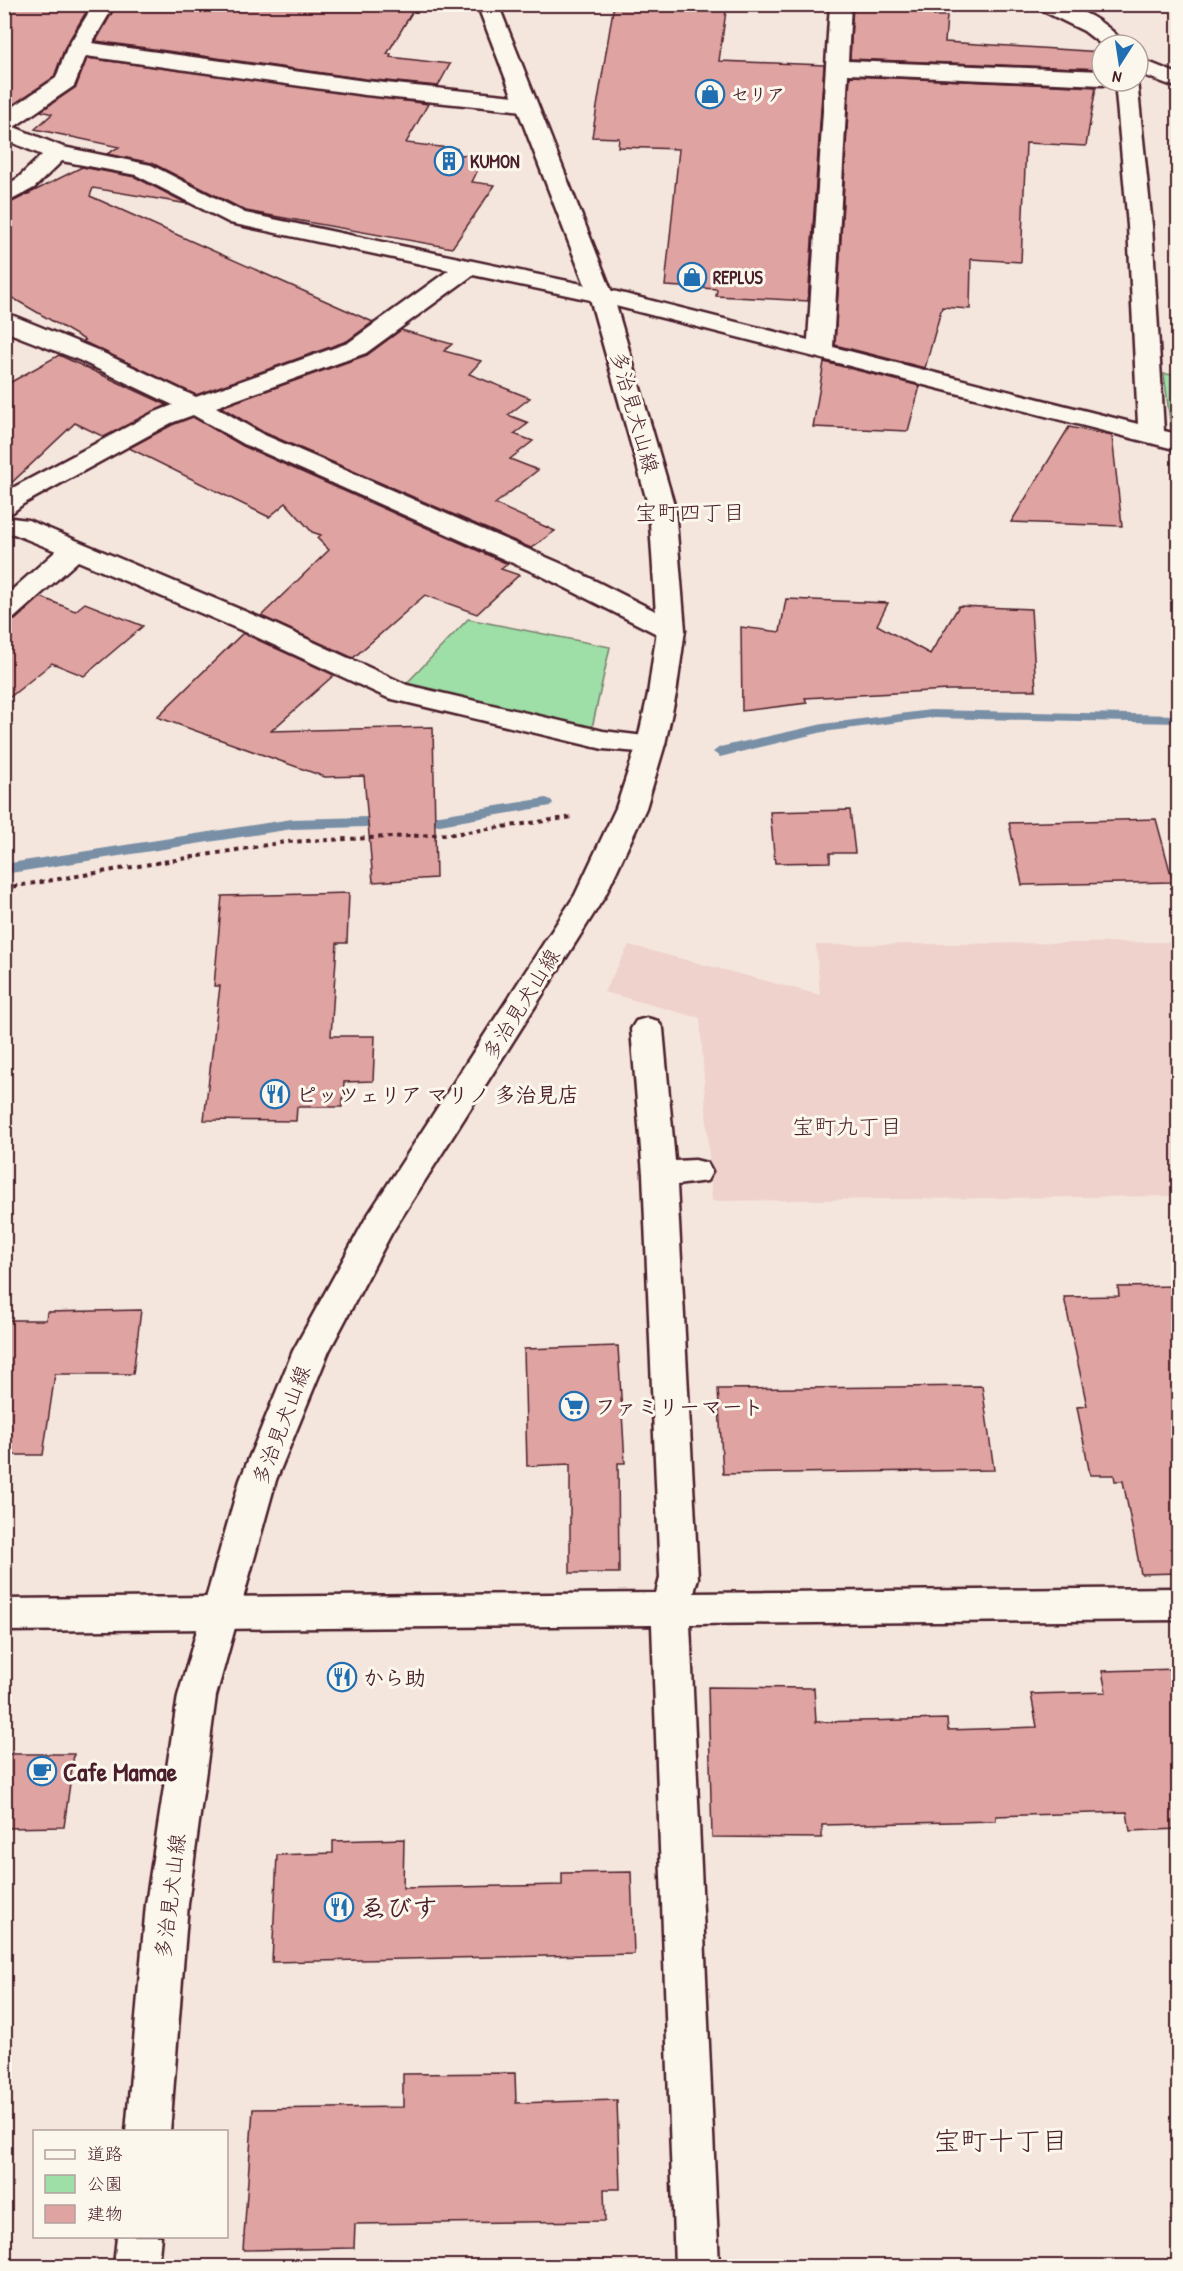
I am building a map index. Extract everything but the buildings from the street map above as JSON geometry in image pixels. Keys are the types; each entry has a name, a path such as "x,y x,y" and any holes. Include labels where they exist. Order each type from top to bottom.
{"street":[{"path":"4,124 66,81 78,48 105,4"},
{"name":"多治見犬山線","path":"148,2130 167,1904 197,1696 258,1480 311,1351 378,1227 590,896 631,808 651,744 671,630 662,508 601,296 524,104 487,4"},
{"path":"820,352 841,4"},
{"path":"1044,4 1101,33"},
{"path":"78,48 365,88 524,104"},
{"path":"836,67 1090,78"},
{"path":"1150,70 1179,82"},
{"path":"1127,93 1140,226 1151,435"},
{"path":"4,130 57,153 143,170 238,218 601,296 1179,442"},
{"path":"4,197 26,183 57,153"},
{"path":"4,507 14,498 162,418 357,348 469,267"},
{"path":"10,329 88,355 194,405 253,439 552,570 671,630"},
{"path":"4,525 20,526 260,628 328,662 398,692 592,738 651,744"},
{"path":"4,612 74,550"},
{"path":"647,1029 660,1174 679,1578 670,1609 697,2266"},
{"path":"660,1174 695,1172"},
{"path":"4,1615 1179,1604"},
{"path":"136,2266 139,2238"}],"path":[{"path":"4,888 285,842 453,834 573,817"}],"shaded area":[{"path":"1178,942 1178,1196 712,1201 700,1018 604,992 629,945 820,995 816,945"}],"green space":[{"path":"1164,374 1178,375 1178,430 1171,429"},
{"path":"468,619 610,647 592,728 405,685"}],"waterway":[{"path":"720,752 823,728 930,714 1178,719"},
{"path":"4,869 292,824 440,820 546,803"}],"place":[{"name":"セリア","path":"710,94"},
{"name":"KUMON","path":"449,161"},
{"name":"REPLUS","path":"692,277"},
{"name":"ピッツェリア マリノ 多治見店","path":"275,1094"},
{"name":"ファミリーマート","path":"574,1406"},
{"name":"から助","path":"342,1677"},
{"name":"Cafe Mamae","path":"42,1771"},
{"name":"ゑびす","path":"339,1907"}],"district":[{"name":"宝町四丁目","path":"690,512"},
{"name":"宝町九丁目","path":"847,1126"},
{"name":"宝町十丁目","path":"1001,2140"}]}
